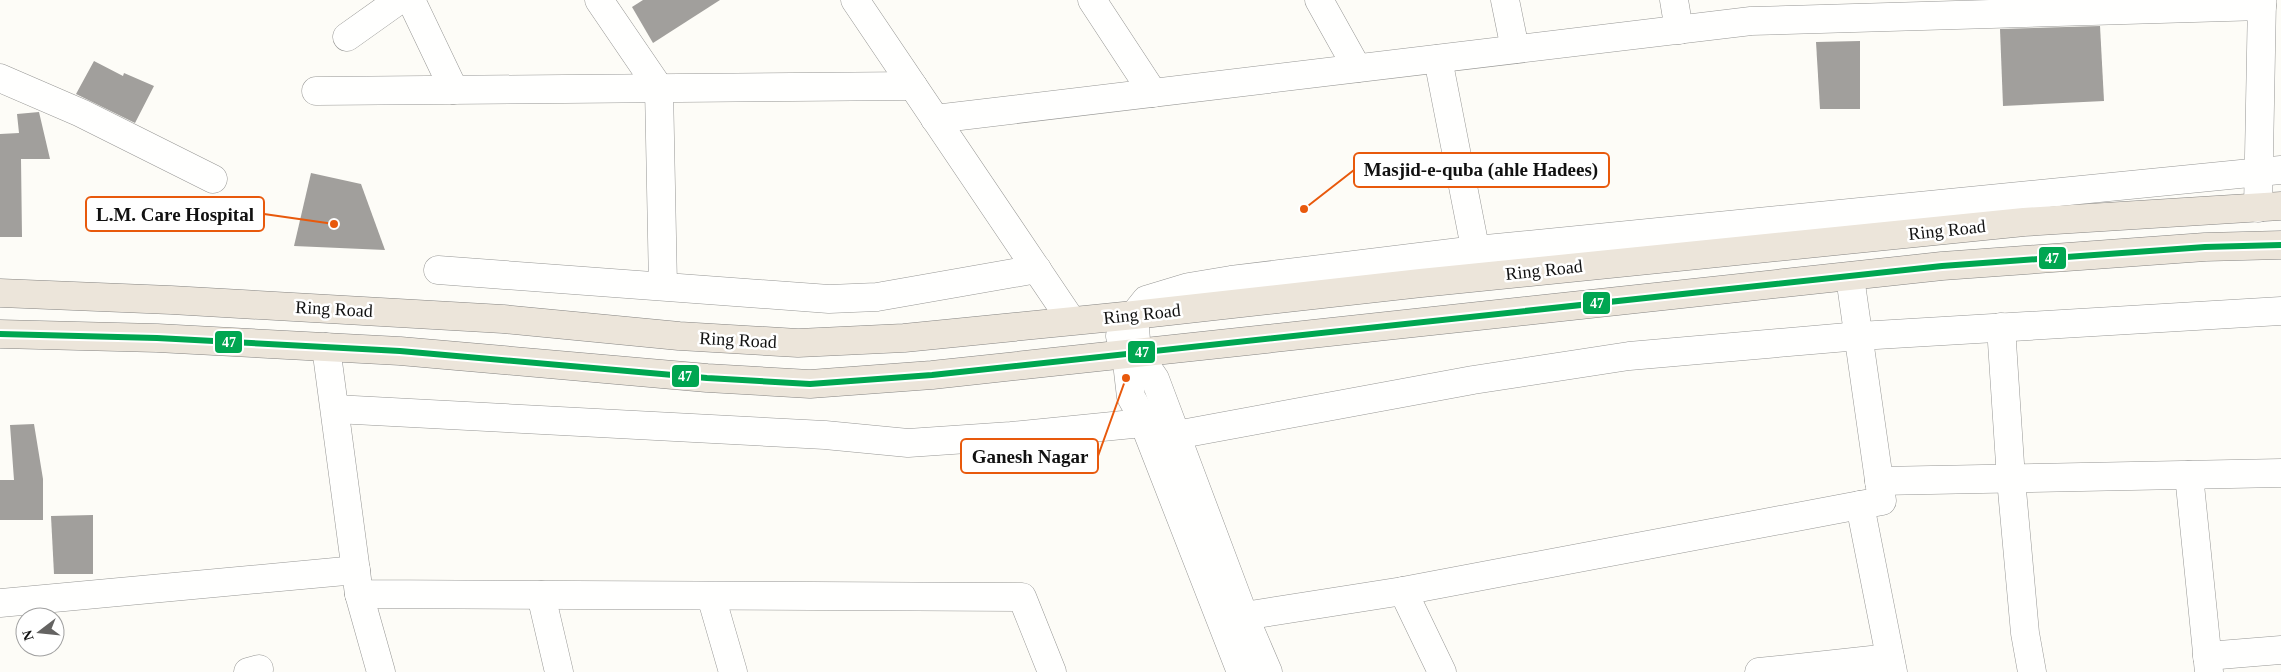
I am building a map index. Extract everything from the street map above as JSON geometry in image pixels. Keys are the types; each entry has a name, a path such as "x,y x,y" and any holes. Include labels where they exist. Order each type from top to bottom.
{"highway":[{"name":"Ring Road","path":"0,293 171,300 494,319 679,336 798,343 904,338 2024,222 2270,207"},
{"name":"Ring Road","path":"0,334 157,338 400,351 707,378 810,384 932,375 1942,266 2176,249 2281,245"}],"street":[{"path":"347,37 400,0"},
{"path":"411,0 454,90"},
{"path":"599,0 659,88 663,286"},
{"path":"856,0 1071,320"},
{"path":"1092,0 1153,93"},
{"path":"1319,0 1357,68"},
{"path":"1506,0 1515,49"},
{"path":"1674,0 1679,30"},
{"path":"935,119 1751,21 1880,8 2262,3 2270,207"},
{"path":"1438,59 1481,277"},
{"path":"0,78 81,113 213,179"},
{"path":"316,91 914,86"},
{"path":"1241,672 1131,397 1132,353 1124,316 1146,300 1189,287 1231,280 1476,250 2270,171"},
{"path":"438,270 829,299 877,297 1037,269"},
{"path":"1244,616 1403,591 1882,502 1850,277"},
{"path":"1176,435 1473,380 1630,356 1858,336 2281,311"},
{"path":"2001,327 2011,479 2025,633 2032,672"},
{"path":"326,347 358,582 381,672"},
{"path":"1132,353 1155,379 1244,616 1268,672"},
{"path":"335,409 825,435 908,443 1011,436 1143,423"},
{"path":"1879,481 2281,473"},
{"path":"2189,475 2208,664 2281,650"},
{"path":"1761,672 1891,665 1860,505"},
{"path":"0,603 358,582 541,595 1022,597 1052,672"},
{"path":"1403,591 1442,672"},
{"path":"541,595 559,672"},
{"path":"711,596 733,672"}],"building":[{"path":"643,0 720,0 653,43 632,7"},
{"path":"2100,26 2104,101 2003,106 2000,29"},
{"path":"1860,41 1860,109 1820,109 1816,42"},
{"path":"94,61 123,76 124,73 154,86 135,123 76,94"},
{"path":"39,112 50,159 21,159 22,237 0,237 0,134 19,133 17,114"},
{"path":"311,173 361,184 385,250 294,246"},
{"path":"34,424 43,479 43,520 0,520 0,480 14,480 10,425"},
{"path":"93,515 93,574 54,574 51,516"}],"transit line":[{"name":"47","path":"0,334 157,338 400,351 707,378 810,384 932,375 1942,266 2205,247 2281,245"}],"place":[{"name":"Masjid-e-quba (ahle Hadees)","path":"1304,209"},
{"name":"L.M. Care Hospital","path":"334,224"},
{"name":"Ganesh Nagar","path":"1126,378"}]}
